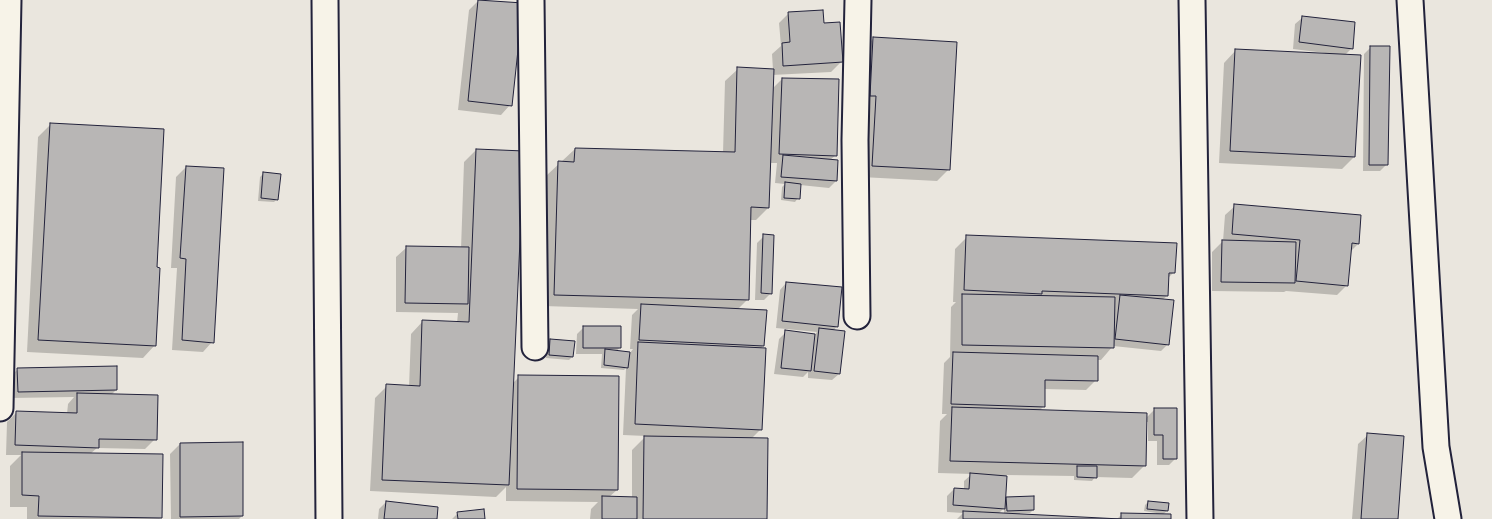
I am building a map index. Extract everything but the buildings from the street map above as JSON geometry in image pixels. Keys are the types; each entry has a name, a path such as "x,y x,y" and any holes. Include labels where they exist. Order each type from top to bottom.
{"street":[{"path":"0,408 8,0"},
{"path":"325,0 329,519"},
{"path":"531,0 535,347"},
{"path":"857,316 854,140 858,0"},
{"path":"1192,0 1200,519"},
{"path":"1410,0 1436,447 1448,519"}]}
